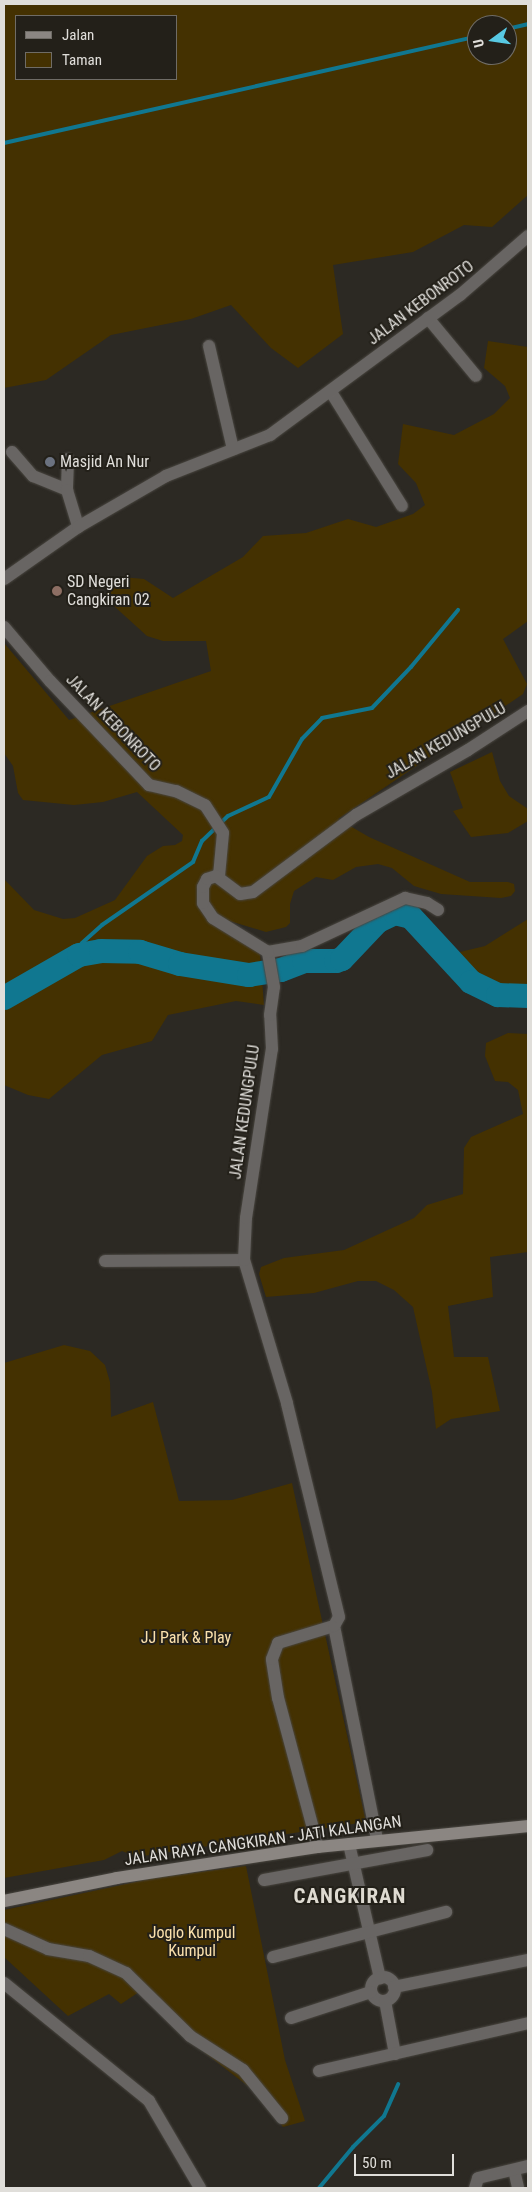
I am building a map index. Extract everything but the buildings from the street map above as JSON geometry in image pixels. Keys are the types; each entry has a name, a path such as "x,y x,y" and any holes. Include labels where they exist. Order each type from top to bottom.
{"street":[{"name":"JALAN KEBONROTO","path":"4,579 78,527 166,476 270,435 331,392 460,295 528,236"},
{"path":"428,318 476,376"},
{"path":"209,346 233,449"},
{"path":"331,392 402,506"},
{"path":"12,452 34,476 67,490"},
{"path":"68,459 67,490 78,527"},
{"name":"JALAN KEBONROTO","path":"4,627 50,681 149,785 190,796 205,806 222,831 219,876"},
{"name":"JALAN KEDUNGPULU","path":"219,876 231,890 240,894 253,892 356,814 468,750 528,712"},
{"path":"219,876 207,879 203,887 206,911 213,918 269,956 302,946 405,898 427,903 438,910"},
{"name":"JALAN KEDUNGPULU","path":"269,956 274,987 270,1015 270,1067 249,1200 244,1260 301,1460 339,1617 334,1626 377,1839"},
{"path":"105,1262 244,1260"},
{"path":"318,1847 278,1698 272,1659 278,1643 334,1626"},
{"name":"JALAN RAYA CANGKIRAN - JATI KALANGAN","path":"4,1902 117,1878 318,1847 377,1839 528,1826"},
{"path":"349,1844 367,1932 380,1978"},
{"path":"264,1880 427,1850"},
{"path":"273,1957 446,1912"},
{"path":"4,1929 48,1949 88,1956 126,1973 190,2036 243,2070 282,2118"},
{"path":"394,1987 528,1960"},
{"path":"380,1978 389,1979 394,1987 392,1996 385,2001 376,1999 371,1992 372,1983 380,1978"},
{"path":"4,1983 149,2101 200,2188"},
{"path":"291,2018 371,1992"},
{"path":"385,2001 395,2054"},
{"path":"319,2071 528,2023"},
{"path":"475,2188 478,2178 528,2166"},
{"path":"514,2170 518,2188"}],"green space":[{"path":"4,4 528,4 528,195 492,227 464,225 413,252 333,265 343,334 298,368 271,348 231,305 191,319 111,335 46,380 4,388"},
{"path":"488,341 528,347 528,621 503,639 527,684 523,694 338,819 369,837 470,882 508,882 514,884 515,891 511,896 501,898 441,894 414,886 392,868 378,864 356,867 333,880 316,877 294,891 290,904 290,923 286,927 266,932 223,919 260,953 264,1005 236,1001 168,1015 152,1041 102,1055 49,1099 28,1095 4,1085 4,879 34,910 63,919 75,918 115,900 147,856 163,846 175,845 182,841 183,835 137,792 103,802 74,805 23,800 18,793 13,766 4,753 4,643 69,720 211,671 206,641 163,641 147,636 104,597 122,577 144,579 173,598 243,557 263,536 306,533 348,519 376,527 413,514 425,505 416,483 398,464 403,424 454,435 494,414 510,398 505,386 484,368"},
{"path":"492,752 500,781 509,796 528,809 528,821 508,833 471,837 453,811 463,808 450,772"},
{"path":"528,919 528,993 503,992 478,981 455,964 460,952 485,946"},
{"path":"508,1033 528,1034 528,1252 490,1257 493,1297 448,1306 454,1357 488,1357 500,1411 451,1419 436,1429 432,1392 413,1307 394,1290 376,1281 358,1281 314,1293 266,1297 259,1274 261,1267 284,1258 344,1250 414,1218 427,1205 463,1194 464,1148 471,1137 523,1114 518,1090 508,1082 495,1081 485,1056 486,1043"},
{"name":"JJ Park & Play","path":"64,1345 90,1351 105,1365 110,1382 111,1417 153,1402 179,1501 232,1500 292,1483 366,1822 137,1857 122,1851 104,1860 4,1878 4,1363"},
{"name":"Joglo Kumpul Kumpul","path":"246,1866 285,2060 305,2121 283,2127 253,2090 205,2053 142,1990 121,2004 109,1994 68,2016 4,1957 4,1910 154,1878"}],"waterway":[{"path":"517,27 528,24"},
{"path":"4,143 467,38"},
{"path":"79,955 82,943 102,925 193,862 202,841 228,816 269,797 302,739 322,718 372,708 411,667 458,610"},
{"path":"4,998 79,955 101,951 140,952 180,964 249,975 281,970 304,961 336,961 342,959 378,921 395,913 411,917 471,982 498,995 528,996"},
{"path":"319,2188 353,2147 384,2116 398,2084"}],"place":[{"name":"Masjid An Nur","path":"50,462"},
{"name":"SD Negeri Cangkiran 02","path":"57,591"}],"district":[{"name":"CANGKIRAN","path":"350,1896"}]}
